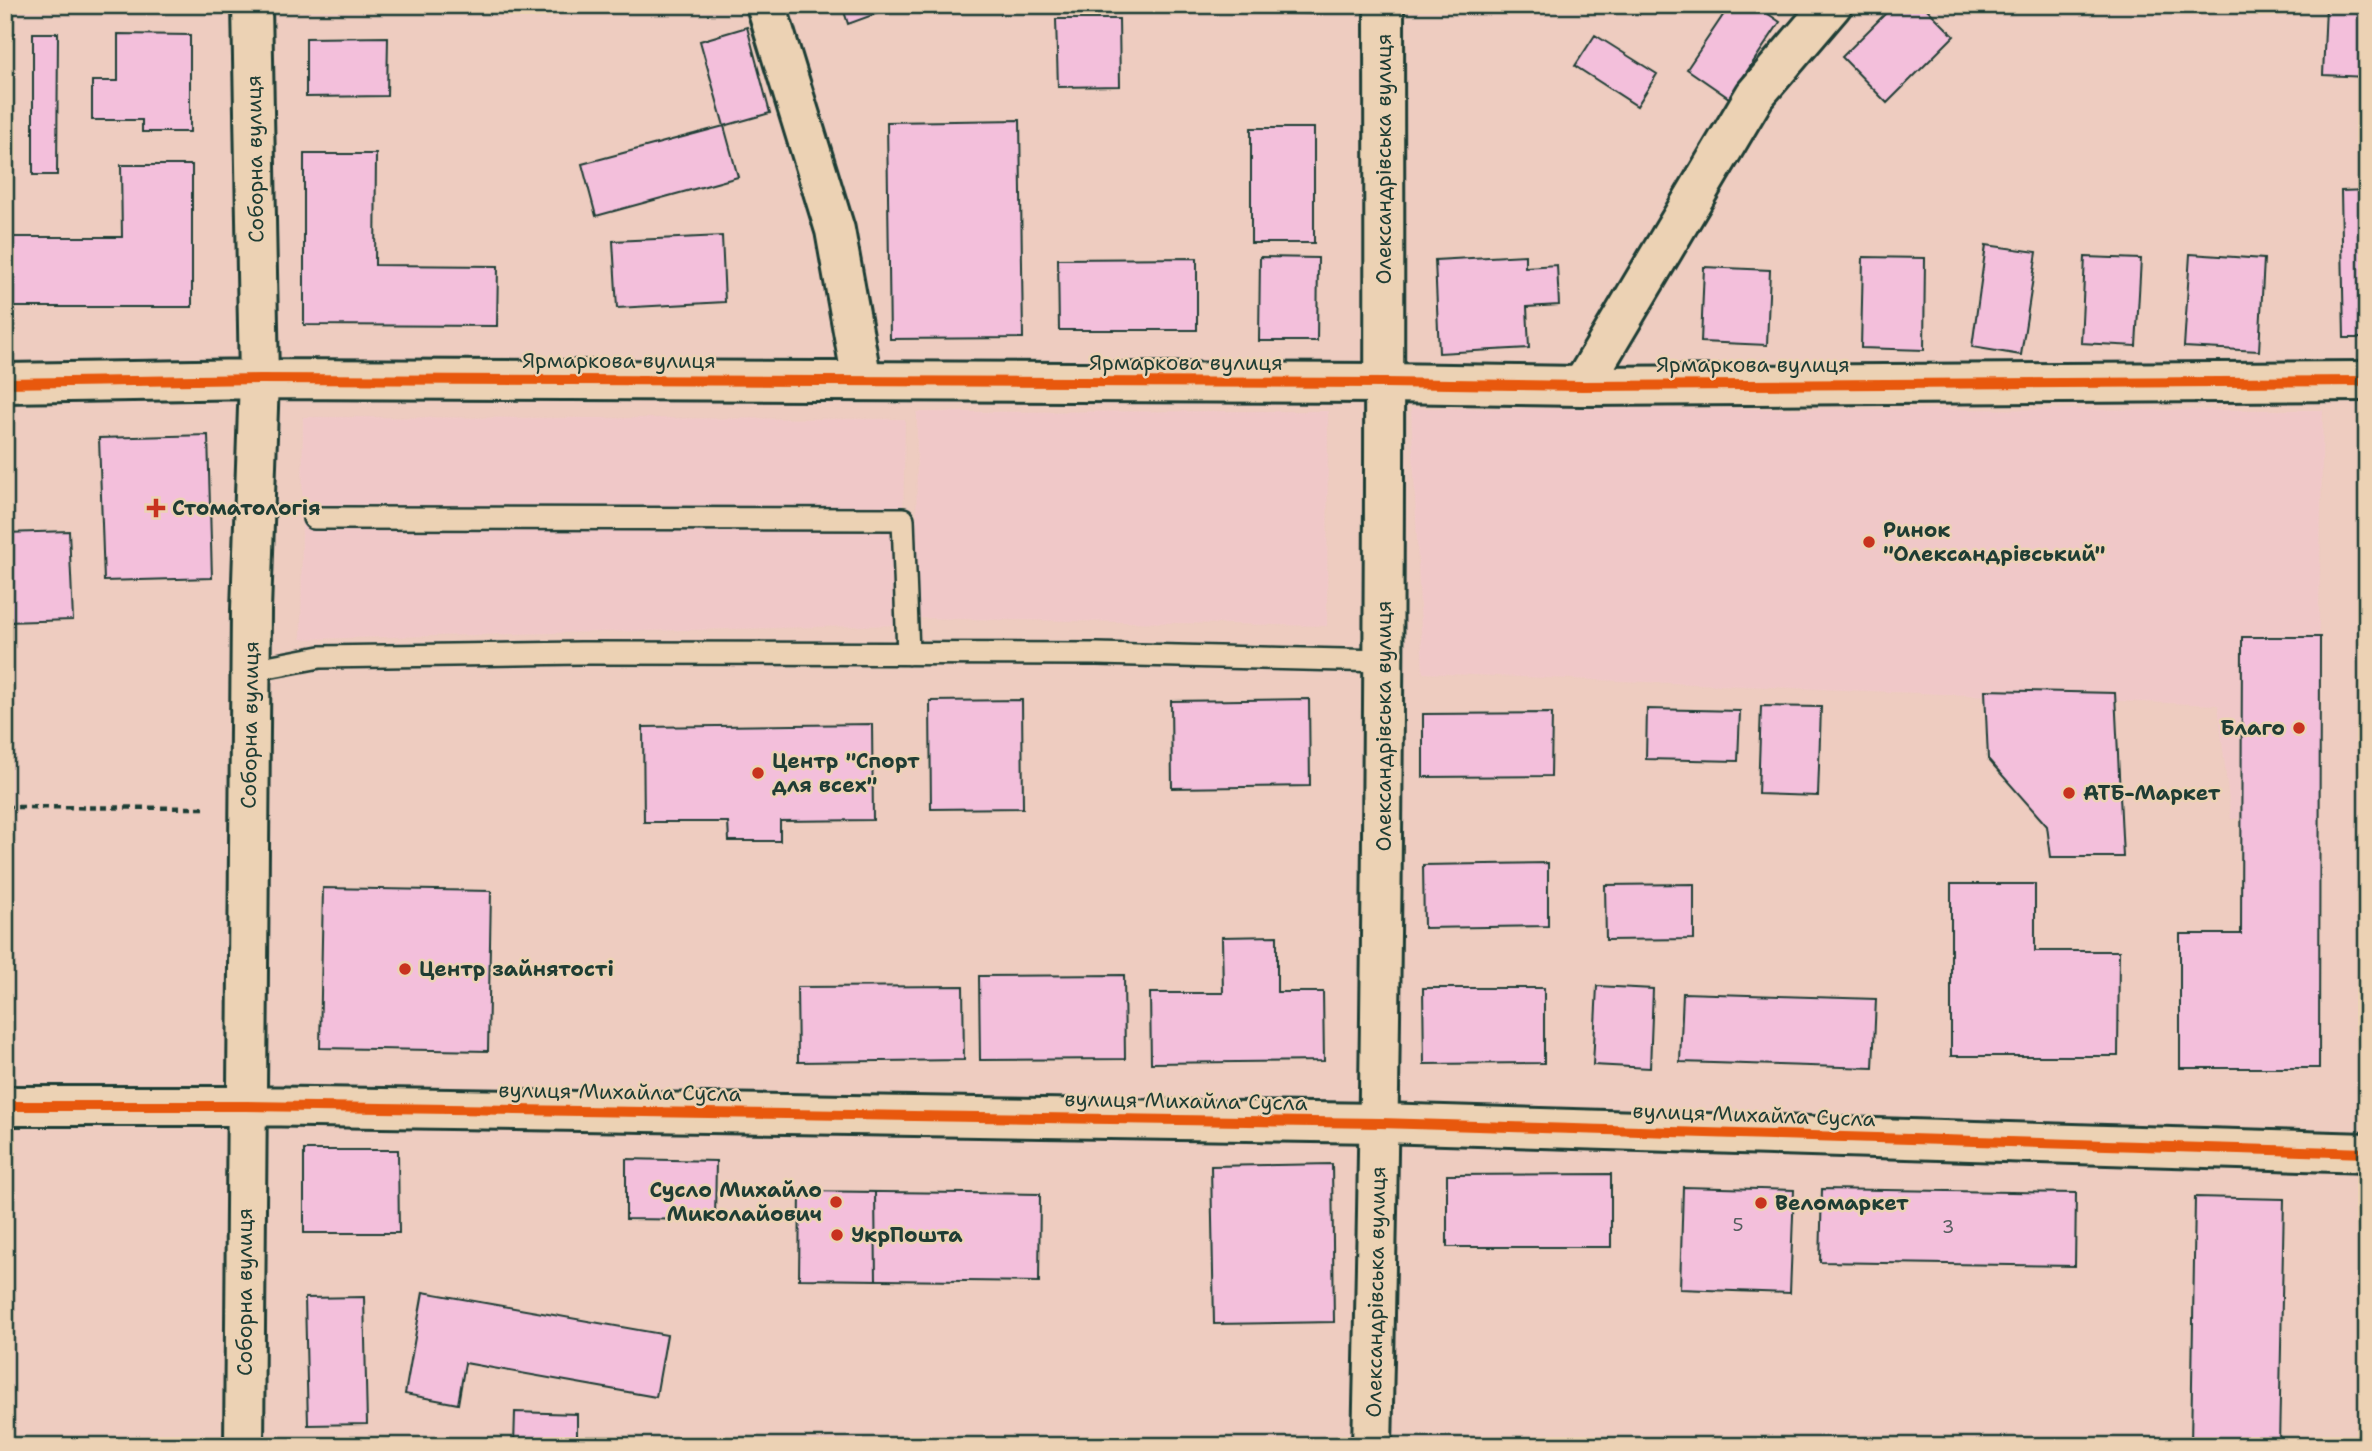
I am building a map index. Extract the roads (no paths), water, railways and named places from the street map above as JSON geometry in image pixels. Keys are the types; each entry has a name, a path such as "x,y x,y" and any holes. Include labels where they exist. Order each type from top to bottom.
{"street":[{"name":"Соборна вулиця","path":"244,1446 251,670 259,380 252,5"},
{"path":"766,5 835,230 862,381"},
{"name":"Олександрівська вулиця","path":"1372,1446 1380,1123 1385,661 1384,5"},
{"path":"1581,386 1755,95 1832,5"},
{"name":"Ярмаркова вулиця","path":"5,383 259,380 862,381 1581,386 2367,381"},
{"name":"вулиця Михайла Сусла","path":"5,1106 246,1106 1380,1123 2367,1153"}],"lane":[{"path":"314,519 903,519 908,654"},
{"path":"251,670 320,657 581,653 1097,654 1385,661"}],"place":[{"name":"Стоматологія","path":"156,508"},
{"name":"Ринок \"Олександрівський\"","path":"1869,542"},
{"name":"Благо","path":"2299,728"},
{"name":"Центр \"Спорт для всех\"","path":"758,773"},
{"name":"АТБ-Маркет","path":"2069,793"},
{"name":"Центр зайнятості","path":"405,969"},
{"name":"Сусло Михайло Миколайович","path":"836,1202"},
{"name":"Веломаркет","path":"1761,1203"},
{"name":"УкрПошта","path":"837,1235"}]}
